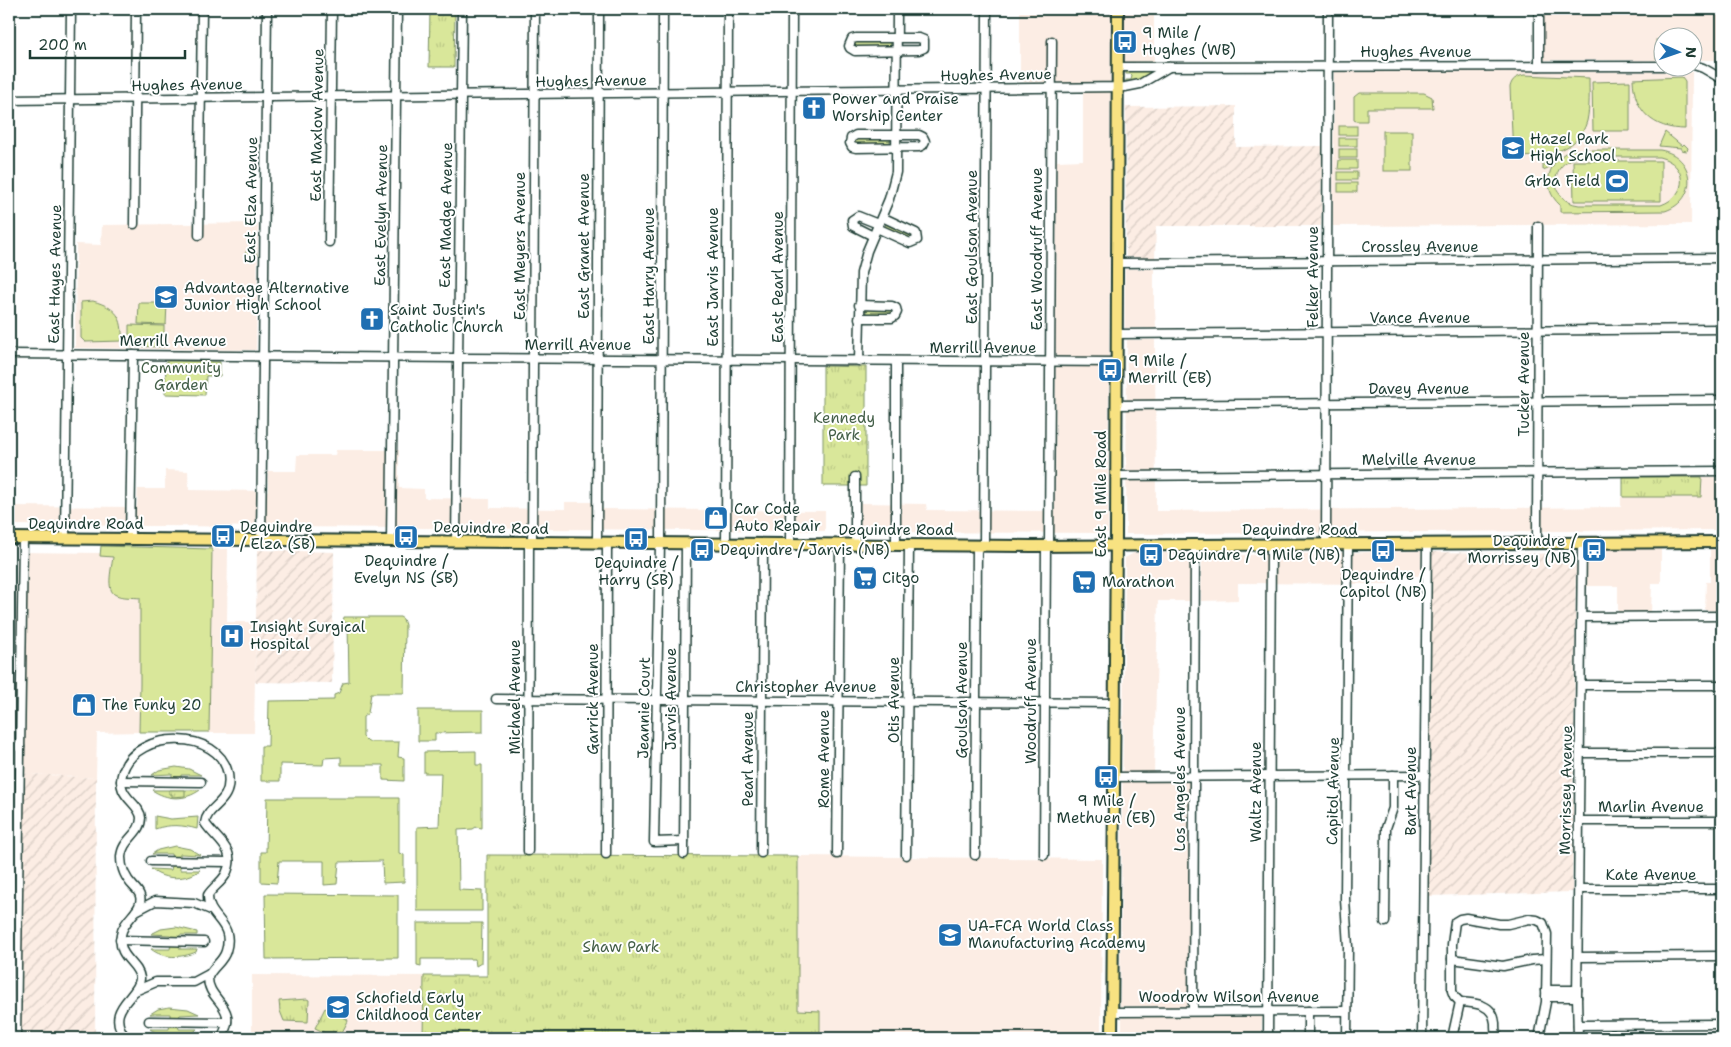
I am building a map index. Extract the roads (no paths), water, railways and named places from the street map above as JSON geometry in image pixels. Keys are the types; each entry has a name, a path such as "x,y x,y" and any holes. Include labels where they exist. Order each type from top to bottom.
{"main road":[{"name":"East 9 Mile Road","path":"1112,1038 1118,9"},
{"name":"Dequindre Road","path":"9,538 981,546 1271,546 1722,542"}],"street":[{"name":"East Hayes Avenue","path":"65,539 71,9"},
{"path":"134,224 136,9"},
{"path":"199,235 202,9"},
{"name":"East Elza Avenue","path":"261,541 267,9"},
{"name":"East Maxlow Avenue","path":"329,242 332,9"},
{"name":"East Evelyn Avenue","path":"391,542 397,9"},
{"name":"East Madge Avenue","path":"456,542 462,9"},
{"name":"East Meyers Avenue","path":"531,543 534,9"},
{"name":"East Granet Avenue","path":"599,9 598,359 602,543"},
{"name":"East Harry Avenue","path":"660,544 663,9"},
{"name":"East Jarvis Avenue","path":"726,544 728,9"},
{"name":"East Pearl Avenue","path":"790,545 792,9"},
{"path":"859,360 861,274 867,251 893,184 897,148 897,9"},
{"name":"East Goulson Avenue","path":"981,546 985,362 987,9"},
{"name":"Felker Avenue","path":"1326,545 1328,9"},
{"path":"1539,9 1539,66"},
{"path":"856,38 922,38 924,40 925,45 921,50 897,51 855,51 849,46 852,39 856,38"},
{"name":"East Woodruff Avenue","path":"1048,546 1052,41"},
{"name":"Hughes Avenue","path":"1118,67 1654,66"},
{"name":"Hughes Avenue","path":"9,100 1131,87 1140,84 1169,67"},
{"path":"1704,69 1722,79"},
{"path":"919,135 925,141 919,147 897,148 856,148 852,147 850,143 851,138 854,136 919,135"},
{"name":"Tucker Avenue","path":"1537,543 1538,226"},
{"name":"Crossley Avenue","path":"1117,263 1722,258"},
{"path":"859,305 892,306 896,308 897,312 892,318 859,318"},
{"name":"Vance Avenue","path":"1117,334 1722,329"},
{"name":"Merrill Avenue","path":"9,354 1117,362"},
{"path":"130,539 133,355"},
{"path":"896,361 896,545"},
{"name":"Davey Avenue","path":"1117,405 1722,400"},
{"name":"Melville Avenue","path":"1116,476 1722,471"},
{"path":"855,477 855,545"},
{"path":"16,1038 13,954 20,746 23,538"},
{"name":"Morrissey Avenue","path":"1578,1038 1582,542"},
{"name":"Michael Avenue","path":"528,851 531,543"},
{"name":"Garrick Avenue","path":"602,543 606,700 606,854"},
{"name":"Jeannie Court","path":"660,544 654,842 684,841"},
{"name":"Jarvis Avenue","path":"684,854 686,544"},
{"name":"Pearl Avenue","path":"761,853 763,544"},
{"name":"Bart Avenue","path":"1422,1038 1427,544"},
{"name":"Rome Avenue","path":"837,854 840,545"},
{"name":"Otis Avenue","path":"906,855 909,545"},
{"name":"Capitol Avenue","path":"1347,1038 1348,947 1345,899 1348,545"},
{"name":"Goulson Avenue","path":"975,855 976,702 981,546"},
{"name":"Woodruff Avenue","path":"1044,855 1044,701 1048,546"},
{"name":"Los Angeles Avenue","path":"1193,1011 1196,546"},
{"name":"Waltz Avenue","path":"1268,1038 1271,546"},
{"path":"1582,617 1722,616"},
{"path":"1581,685 1722,684"},
{"name":"Christopher Avenue","path":"496,699 1044,701 1115,703"},
{"path":"194,903 208,895 226,874 228,862 227,848 206,823 208,814 222,802 227,793 226,768 221,759 213,752 195,742 173,740 154,743 136,752 123,770 121,781 127,799 140,814 139,828 127,841 121,853 123,871 137,890 155,901 194,903 211,910"},
{"path":"9,746 20,746"},
{"path":"1580,753 1722,753"},
{"path":"1114,777 1425,774"},
{"path":"1385,922 1386,828 1392,808 1393,775"},
{"path":"121,781 201,782"},
{"name":"Marlin Avenue","path":"1580,821 1722,820"},
{"path":"151,861 228,862"},
{"name":"Kate Avenue","path":"1579,889 1722,889"},
{"path":"136,911 140,904 137,890"},
{"path":"194,982 209,974 222,960 226,952 228,934 225,926 211,910 208,895"},
{"path":"126,1038 120,1025 120,1013 124,1002 140,983 140,976 125,956 120,940 124,925 129,917 155,901"},
{"path":"1499,1038 1495,1032 1494,1016 1486,1007 1480,1004 1460,1002 1452,991 1453,929 1455,922 1460,919 1466,918 1500,924 1530,919 1543,923 1547,934 1546,994 1545,1012 1539,1038"},
{"path":"120,940 204,942"},
{"path":"1578,957 1722,956"},
{"path":"1452,959 1503,966 1546,959"},
{"path":"137,971 156,982"},
{"path":"209,974 209,989"},
{"path":"135,991 156,982 194,982 209,989 223,1005 227,1022 221,1038"},
{"path":"1546,994 1577,994"},
{"path":"1452,1038 1460,1002"},
{"path":"1308,1011 1308,1038"},
{"name":"Woodrow Wilson Avenue","path":"1112,1012 1347,1011"},
{"path":"149,1021 227,1022"},
{"path":"1578,1025 1722,1024"}],"place":[{"name":"9 Mile / Hughes (WB)","path":"1125,42"},
{"name":"Power and Praise Worship Center","path":"814,108"},
{"name":"Hazel Park High School","path":"1513,148"},
{"name":"Grba Field","path":"1617,181"},
{"name":"Advantage Alternative Junior High School","path":"166,297"},
{"name":"Saint Justin's Catholic Church","path":"372,319"},
{"name":"9 Mile / Merrill (EB)","path":"1110,370"},
{"name":"Car Code Auto Repair","path":"716,518"},
{"name":"Dequindre / Elza (SB)","path":"223,536"},
{"name":"Dequindre / Evelyn NS (SB)","path":"406,537"},
{"name":"Dequindre / Harry (SB)","path":"636,539"},
{"name":"Dequindre / Jarvis (NB)","path":"702,550"},
{"name":"Dequindre / Morrissey (NB)","path":"1594,550"},
{"name":"Dequindre / Capitol (NB)","path":"1383,551"},
{"name":"Dequindre / 9 Mile (NB)","path":"1151,555"},
{"name":"Citgo","path":"865,578"},
{"name":"Marathon","path":"1084,582"},
{"name":"Insight Surgical Hospital","path":"232,636"},
{"name":"The Funky 20","path":"84,705"},
{"name":"9 Mile / Methuen (EB)","path":"1106,777"},
{"name":"UA-FCA World Class Manufacturing Academy","path":"950,935"},
{"name":"Schofield Early Childhood Center","path":"338,1007"}],"park label":[{"name":"Community Garden","path":"181,376"},
{"name":"Kennedy Park","path":"844,426"},
{"name":"Shaw Park","path":"621,947"}]}
